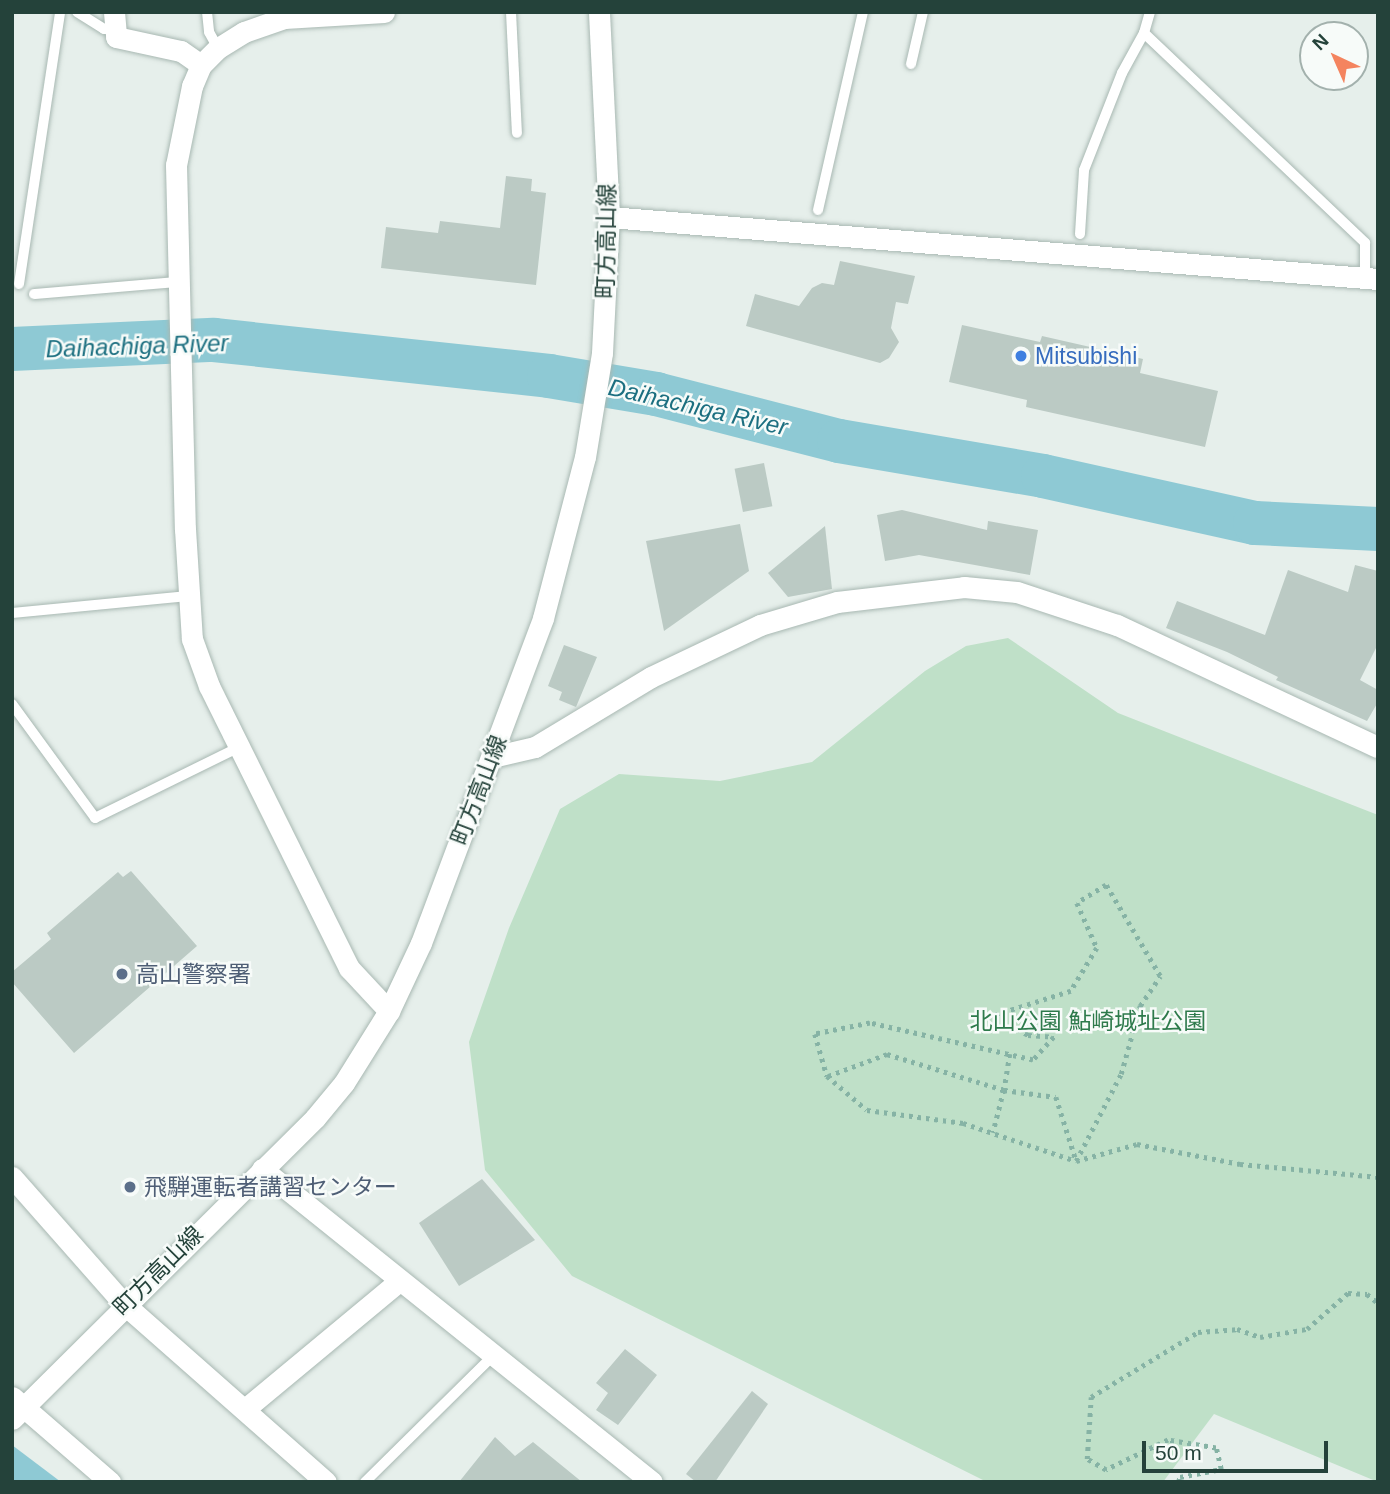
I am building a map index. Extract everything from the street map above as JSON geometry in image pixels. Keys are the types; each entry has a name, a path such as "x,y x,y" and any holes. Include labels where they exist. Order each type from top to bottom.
{"street":[{"path":"384,12 284,18 244,32 218,48 201,65 186,104 176,164 177,289 188,596 199,662 349,968 389,1011"},
{"name":"町方高山線","path":"16,1409 262,1169 344,1083 389,1011 421,943 543,618 585,457 605,319 609,217 599,12"},
{"path":"115,21 116,37 181,51 201,65"},
{"path":"609,217 1371,278"},
{"path":"492,757 546,741 651,677 760,625 837,602 964,587 1017,592 1117,625 1378,747"},
{"path":"262,1169 652,1482"},
{"path":"12,1177 124,1304 326,1482"},
{"path":"245,1409 400,1281"},
{"path":"16,1409 110,1482"}],"lane":[{"path":"19,284 60,12"},
{"path":"77,12 104,29 115,21"},
{"path":"207,12 209,32 218,48"},
{"path":"511,12 517,133"},
{"path":"818,210 863,12"},
{"path":"911,64 923,12"},
{"path":"1080,234 1084,170 1122,73 1144,33 1150,12"},
{"path":"1144,33 1365,243 1371,278"},
{"path":"34,293 177,289"},
{"path":"12,613 188,596"},
{"path":"12,704 95,818 224,750 239,747"},
{"path":"365,1482 494,1355"}],"path":[{"path":"1076,1161 1121,1074 1140,1006 1160,976 1106,885 1077,903 1097,948 1071,991 996,1015 1028,1035 1055,1037 1033,1060 870,1023 815,1034 827,1076 867,1110 963,1122 1076,1161 1137,1143 1240,1164 1378,1177"},
{"path":"827,1076 887,1054 1004,1090 1056,1097 1076,1161"},
{"path":"993,1133 1010,1054"},
{"path":"1178,1482 1180,1477 1222,1469 1216,1448 1167,1440 1106,1470 1087,1459 1091,1397 1198,1332 1237,1329 1260,1337 1307,1329 1348,1293 1367,1294 1378,1303"}],"green space":[{"name":"北山公園 鮎崎城址公園","path":"1008,638 1118,713 1378,815 1378,1482 1214,1414 1163,1482 987,1482 572,1276 485,1170 469,1042 509,928 560,809 619,774 720,781 812,762 925,671 966,646"}],"water":[{"path":"12,1445 61,1482 12,1482"}],"building":[{"path":"506,176 532,179 531,191 546,193 536,285 381,268 386,227 438,233 440,221 500,228"},
{"path":"840,261 915,276 908,304 896,302 891,328 899,342 889,358 880,363 746,326 755,294 799,306 812,288 822,283 834,285"},
{"path":"962,325 1040,342 1042,336 1143,359 1140,373 1218,391 1205,447 1026,407 1027,400 949,382"},
{"path":"764,463 772,506 743,512 735,469"},
{"path":"902,510 987,530 988,521 1038,530 1030,575 919,555 885,561 877,515"},
{"path":"740,524 749,571 664,631 646,541"},
{"path":"825,526 832,589 788,597 768,573"},
{"path":"1355,565 1378,571 1378,644 1360,680 1378,690 1378,702 1367,721 1276,680 1278,677 1227,652 1166,628 1177,601 1265,635 1288,570 1348,592"},
{"path":"564,645 597,657 576,707 559,700 562,692 548,686"},
{"path":"131,871 197,946 74,1053 12,982 12,972 51,939 47,933 118,872 123,877"},
{"path":"482,1179 535,1240 459,1286 419,1223"},
{"path":"625,1349 657,1375 618,1425 596,1410 608,1393 596,1383"},
{"path":"752,1391 768,1404 715,1482 696,1482 686,1474"},
{"path":"495,1437 515,1456 533,1442 582,1482 459,1482"}],"waterway":[{"name":"Daihachiga River","path":"12,349 214,340 549,376 656,394 839,441 1043,476 1255,523 1378,529"}],"place":[{"name":"Mitsubishi","path":"1021,356"},
{"name":"高山警察署","path":"122,974"},
{"name":"飛騨運転者講習センター","path":"130,1187"}]}
